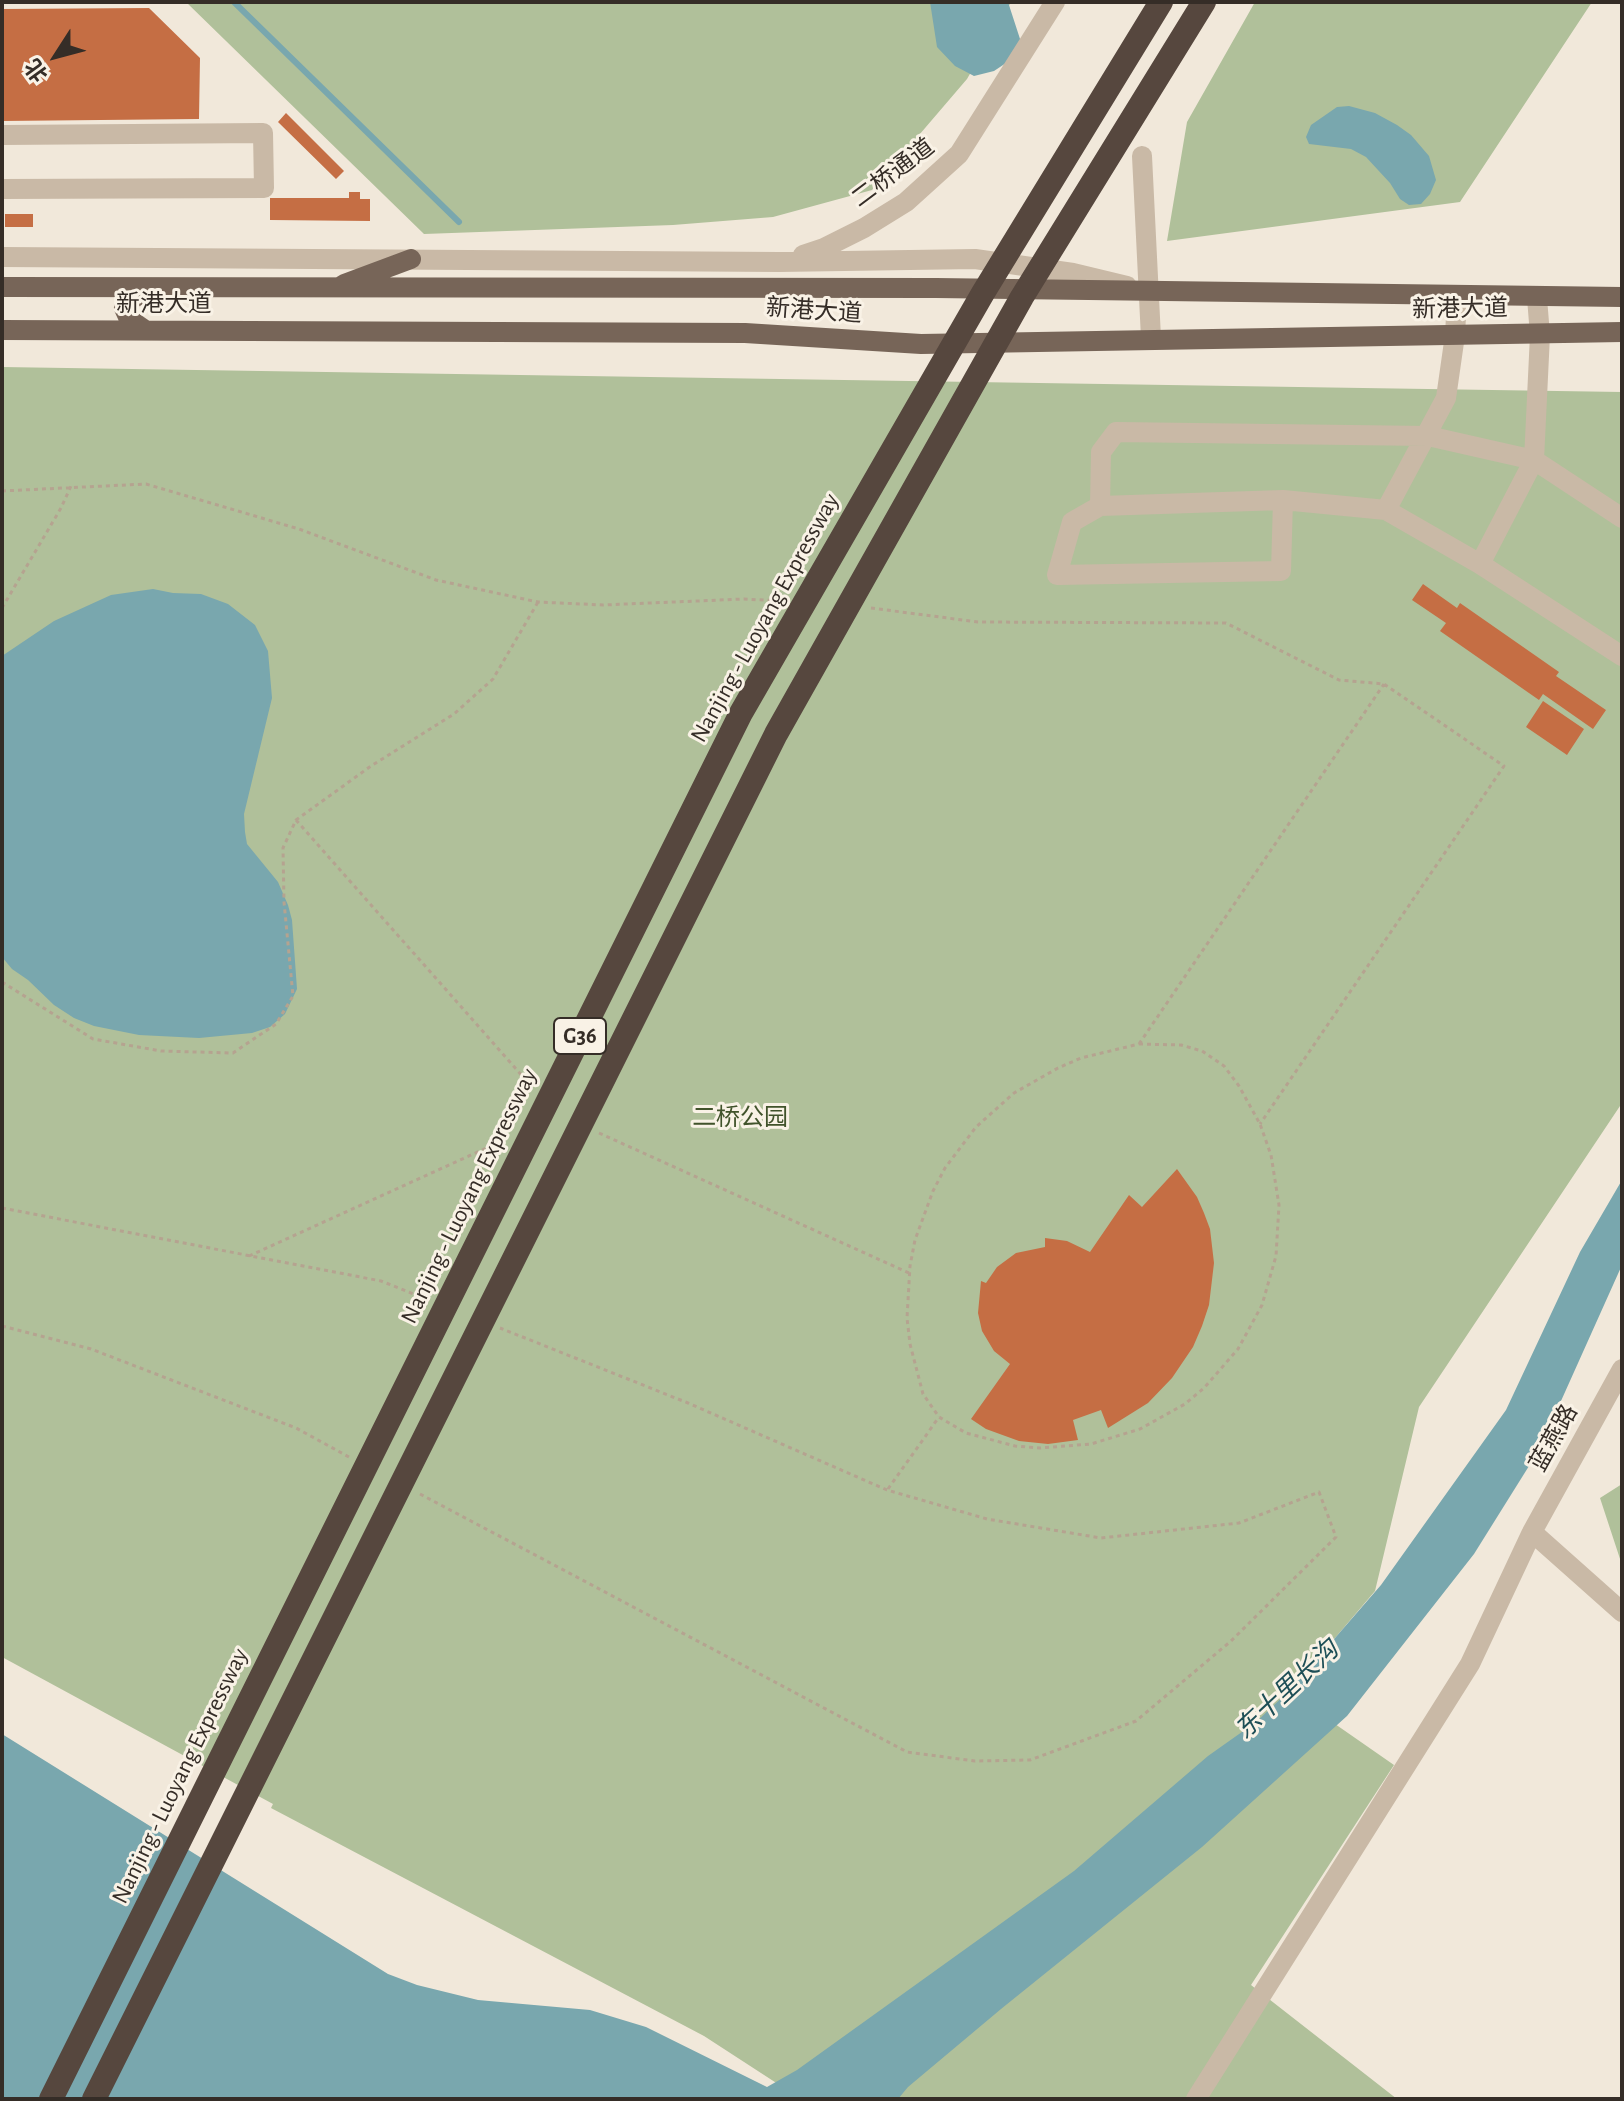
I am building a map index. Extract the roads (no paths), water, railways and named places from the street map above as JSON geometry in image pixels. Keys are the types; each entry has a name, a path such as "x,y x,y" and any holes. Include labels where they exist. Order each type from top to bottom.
{"highway":[{"name":"Nanjing - Luoyang Expressway","path":"51,2099 741,713 983,293 1161,2"},
{"name":"G36","path":"94,2099 776,734 1022,297 1204,2"}],"main road":[{"path":"333,288 411,259"},
{"name":"新港大道","path":"2,287 936,288 1622,297"},
{"path":"145,330 129,319 124,308 130,300 151,288"},
{"name":"新港大道","path":"2,330 745,333 921,344 1622,332"}],"street":[{"name":"二桥通道","path":"779,262 824,248 864,228 906,202 959,154 1055,2"},
{"path":"2,135 263,133 264,188 2,189"},
{"path":"1142,156 1151,338"},
{"path":"2,257 779,262 975,259 1073,273 1150,292"},
{"path":"1386,510 1446,398 1457,297"},
{"path":"1480,564 1534,460 1540,335 1537,298"},
{"path":"1100,506 1101,452 1116,432 1428,436 1534,460 1622,518"},
{"path":"1283,500 1281,571 1057,575 1072,522 1100,506 1283,500 1386,510 1480,564 1622,656"},
{"name":"蓝燕路","path":"1196,2099 1470,1664 1532,1532 1622,1369"},
{"path":"1532,1532 1622,1612"}],"water":[{"path":"930,2 1008,2 1021,42 1012,59 994,71 974,76 955,66 937,47"},
{"path":"1349,106 1375,113 1397,125 1411,135 1429,156 1436,180 1421,204 1409,205 1400,199 1366,157 1351,149 1309,144 1306,137 1311,125 1337,107"},
{"path":"153,589 201,594 228,604 255,625 268,651 272,698 244,814 245,832 247,844 278,882 288,905 297,989 285,1014 270,1027 252,1033 199,1038 139,1035 94,1026 54,1005 2,957 2,656 54,621 111,595"},
{"path":"1622,1180 1622,1265 1539,1450 1474,1554 1347,1716 1202,1847 1001,2009 908,2087 898,2099 2,2099 2,1734 388,1974 417,1985 478,2000 590,2010 646,2027 767,2087 797,2070 1074,1871 1208,1756 1256,1722 1289,1691 1381,1585 1506,1410 1580,1252"}],"waterway":[{"path":"234,2 459,222"}],"park label":[{"name":"二桥公园","path":"740,1118"}],"water label":[{"name":"东十里长沟","path":"1287,1690"}]}
